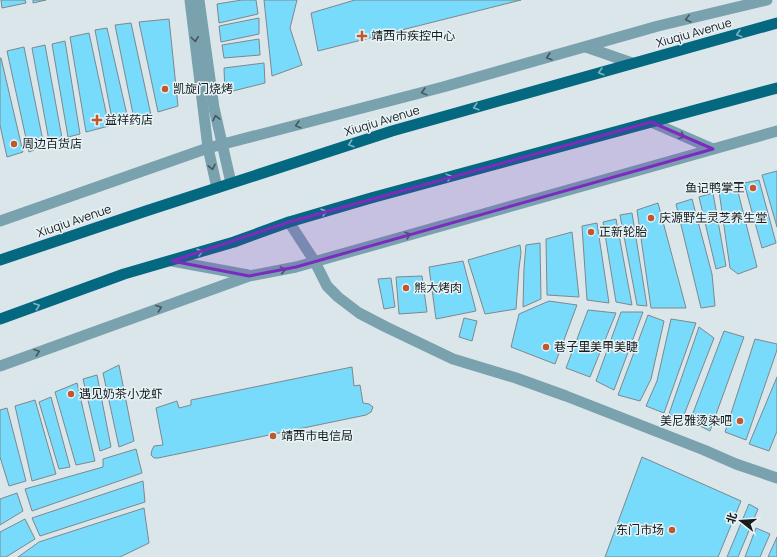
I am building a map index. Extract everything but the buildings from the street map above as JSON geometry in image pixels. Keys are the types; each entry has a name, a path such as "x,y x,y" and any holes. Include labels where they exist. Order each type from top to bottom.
{"main road":[{"name":"Xiuqiu Avenue","path":"0,260 146,210 392,130 777,23"},
{"path":"0,319 124,274 234,242 289,222 371,198 777,88"}],"street":[{"path":"190,0 208,148 217,188"},
{"path":"199,0 214,108 231,183"},
{"path":"0,221 208,148 443,87 658,26 767,0"},
{"path":"586,47 632,63"},
{"path":"651,122 713,149"},
{"path":"0,366 249,276 315,262 777,131"},
{"path":"289,222 315,262 327,286 338,297 359,313 453,359 516,378 566,396 736,464 777,478"},
{"path":"172,260 249,276"}],"highlighted area":[{"path":"651,122 713,149 296,267 249,276 172,261 289,222"}],"place":[{"name":"靖西市疾控中心","path":"362,36"},
{"name":"凯旋门烧烤","path":"165,89"},
{"name":"益祥药店","path":"97,120"},
{"name":"周边百货店","path":"14,144"},
{"name":"鱼记鸭掌王","path":"753,188"},
{"name":"庆源野生灵芝养生堂","path":"651,218"},
{"name":"正新轮胎","path":"591,232"},
{"name":"熊大烤肉","path":"406,288"},
{"name":"巷子里美甲美睫","path":"546,347"},
{"name":"遇见奶茶小龙虾","path":"71,394"},
{"name":"美尼雅烫染吧","path":"740,421"},
{"name":"靖西市电信局","path":"273,436"},
{"name":"东门市场","path":"672,530"}]}
